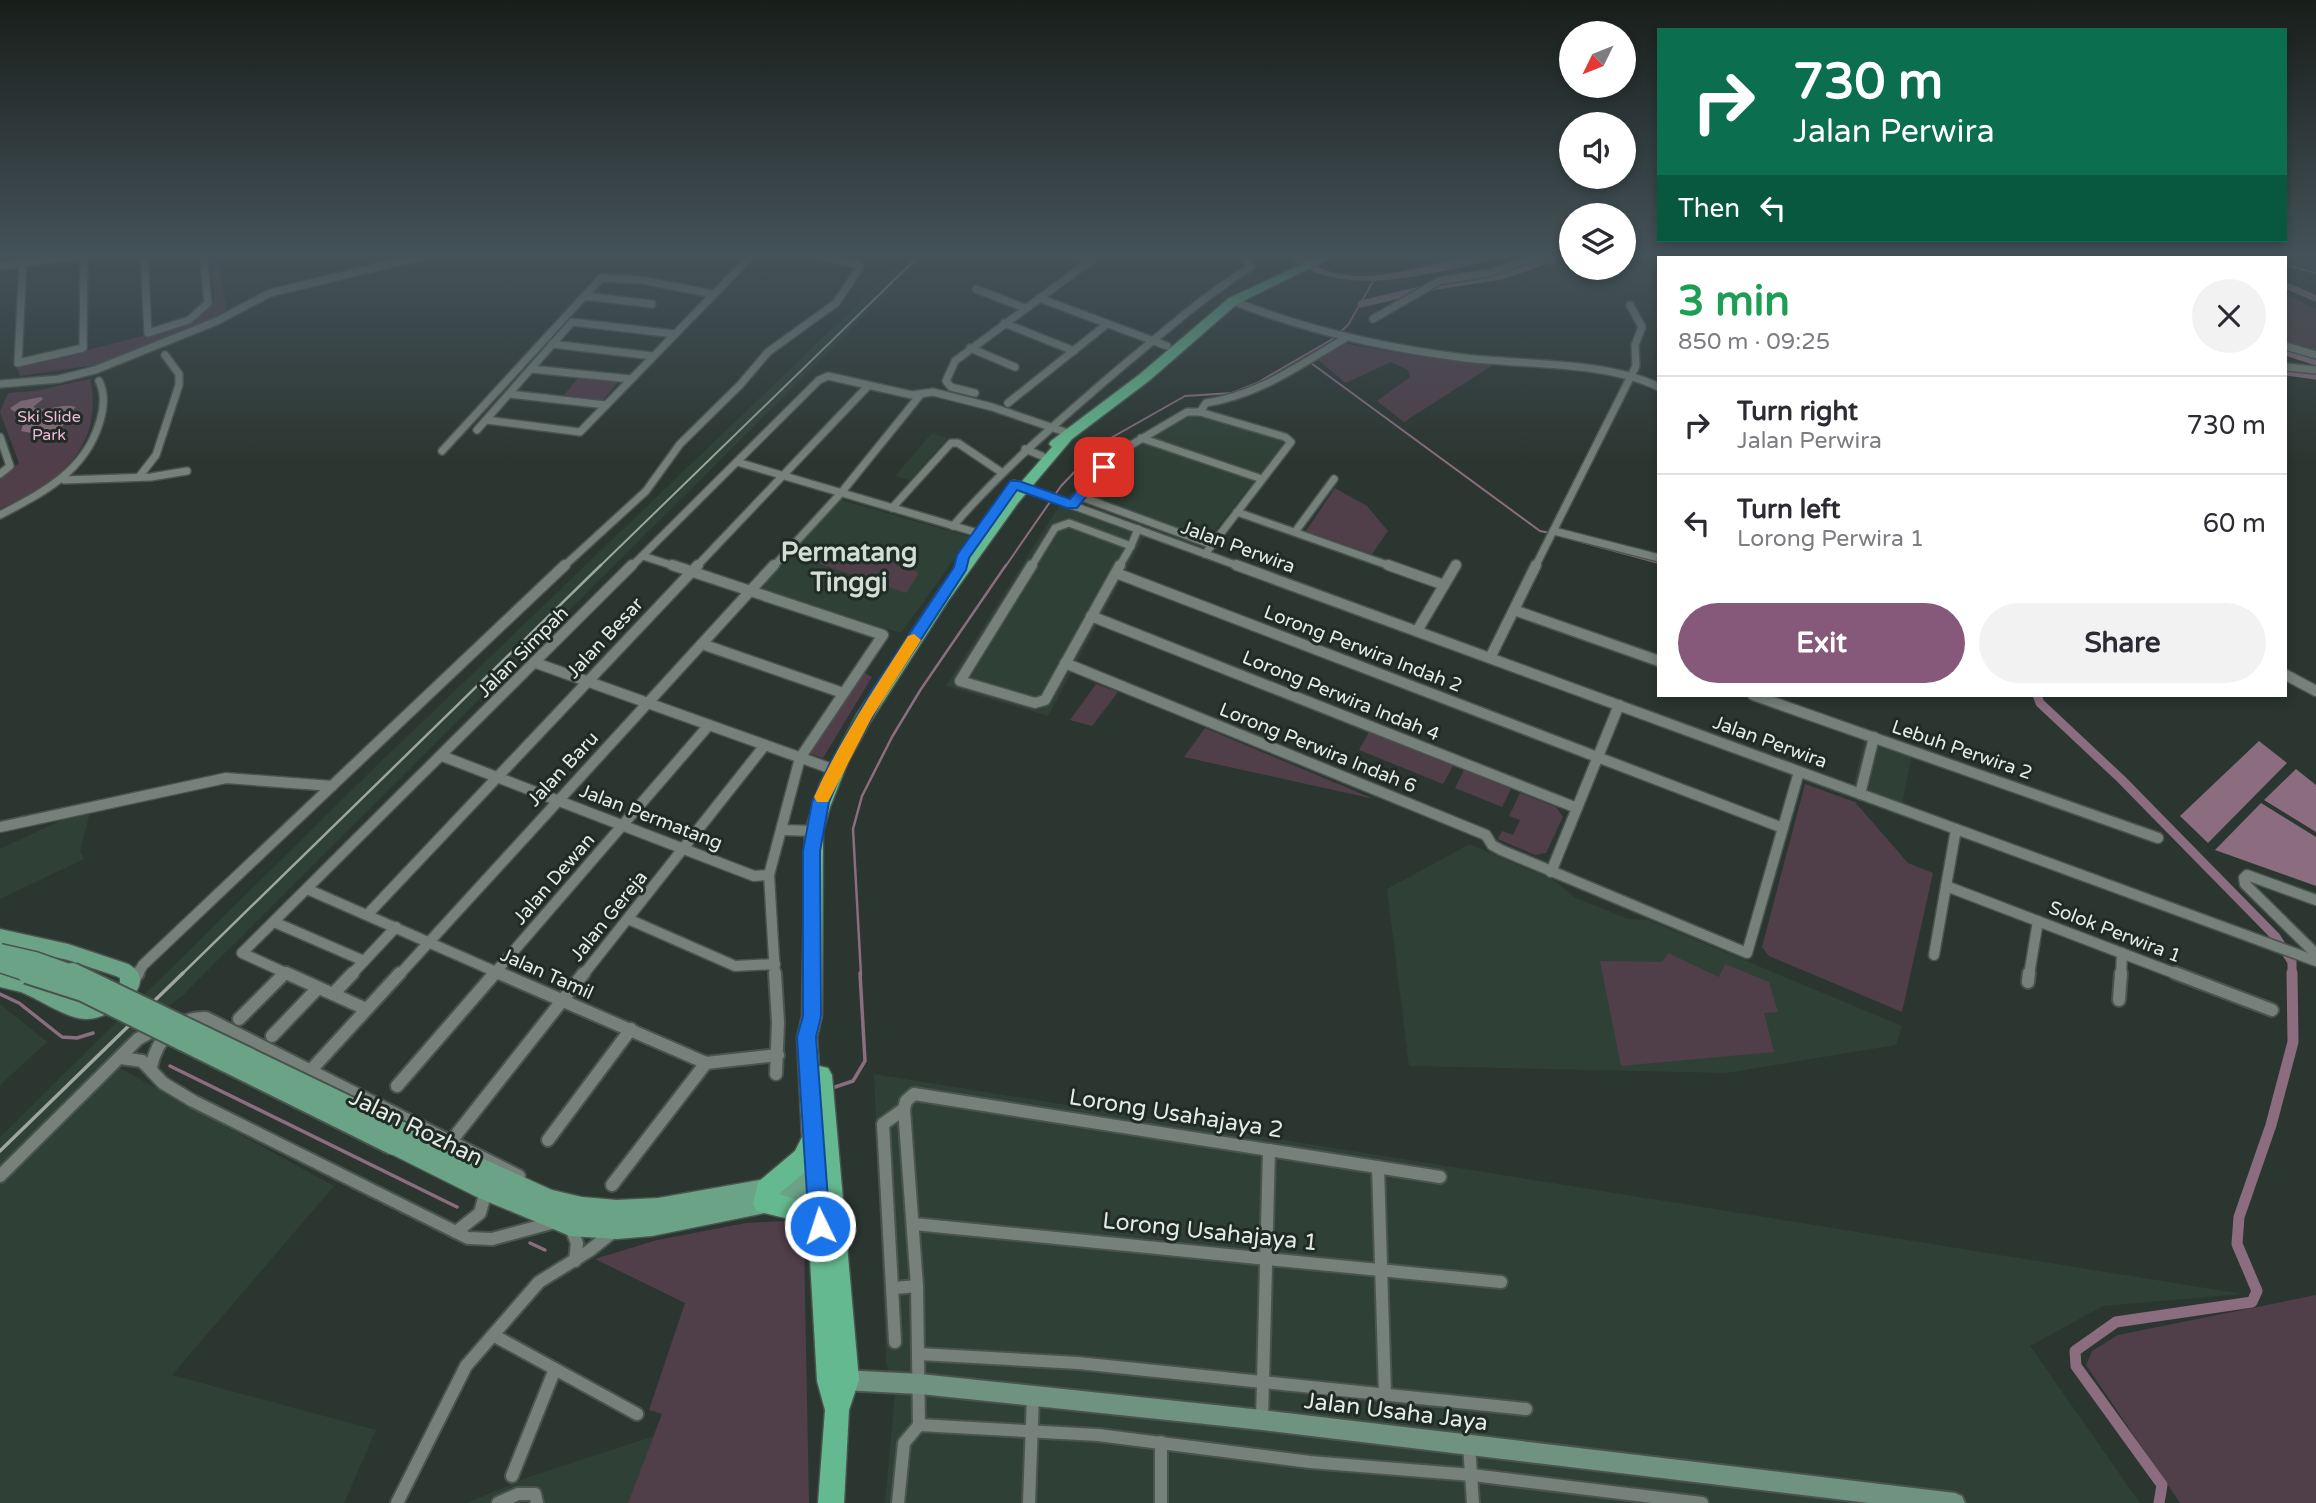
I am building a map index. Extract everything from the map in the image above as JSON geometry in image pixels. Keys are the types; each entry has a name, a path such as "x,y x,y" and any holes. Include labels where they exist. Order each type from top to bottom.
{"highway":[{"path":"1124,391 1167,346 1194,323"},
{"path":"838,1380 821,1241 823,1185 813,1139 807,1037 812,1016 814,831 821,802 835,770 878,694 961,567 1012,500 1030,487 1042,456 1145,377 1207,323"},
{"path":"1167,346 1182,345"},
{"path":"961,567 962,558 978,533 1030,487 1068,437"},
{"path":"812,1016 818,1036 823,1185 838,1380 831,1503"},
{"path":"813,1139 803,1159 765,1196 802,1212 821,1241"}],"main road":[{"path":"0,937 68,952 122,970 129,974 131,983 127,991 113,1003 92,1011 83,1011 22,984 0,979"},
{"name":"Jalan Rozhan","path":"0,952 35,960 87,978 400,1139 486,1191 563,1224 617,1229 652,1226 765,1196 823,1185"},
{"name":"Jalan Rozhan","path":"0,964 83,991 400,1139 551,1200 582,1207 617,1210 765,1196"}],"street":[{"path":"20,323 18,363 83,348 83,323"},
{"path":"148,323 148,333 181,323"},
{"path":"0,384 59,379 112,365 212,323"},
{"path":"442,451 559,323"},
{"path":"477,430 571,323"},
{"path":"582,323 675,334"},
{"path":"486,419 580,432 685,323"},
{"path":"131,983 143,965 487,637 646,491 680,444 705,417 740,384 768,352 807,323"},
{"path":"1004,323 1074,351"},
{"path":"975,393 951,387 946,380 955,361 1004,323"},
{"path":"953,526 1001,472 1026,449 1174,323"},
{"path":"1298,323 1338,337 1385,348 1632,376 1657,386"},
{"path":"1490,658 1632,376 1636,366 1635,345 1642,327 1640,323"},
{"path":"1008,403 1107,324 1167,346"},
{"path":"1200,412 1206,403 1234,399 1258,389 1338,337"},
{"path":"552,344 653,356"},
{"path":"2287,346 2316,355"},
{"path":"970,348 1015,367"},
{"path":"139,477 156,455 178,385 179,373 165,355"},
{"path":"2287,367 2316,370"},
{"path":"531,369 631,379"},
{"name":"Jalan Simpah","path":"285,973 242,953 819,380 828,376 868,386"},
{"path":"0,515 64,480 83,460 97,434 104,399 99,381"},
{"path":"868,386 921,394 933,392 992,407 1051,428 1068,437"},
{"name":"Jalan Besar","path":"368,914 868,386"},
{"path":"509,394 606,405"},
{"path":"841,493 921,394"},
{"path":"1200,412 1279,435 1291,442 1208,549 1076,501 1114,455 1141,438 1181,415 1200,412"},
{"path":"0,436 10,466 0,474"},
{"path":"1141,438 1262,479"},
{"path":"892,508 951,443 958,443 1001,472"},
{"path":"1026,449 1042,456"},
{"path":"737,462 978,533"},
{"path":"64,480 139,477 187,471"},
{"path":"1295,532 1334,479"},
{"name":"Jalan Perwira","path":"1030,487 1060,500 1076,501 1138,529 1208,549 1417,631 2316,961"},
{"name":"Jalan Baru","path":"311,1070 841,493"},
{"path":"1237,512 1444,585"},
{"path":"1131,546 1069,523 1055,528 960,681 1035,703 1045,700 1131,546 1138,529"},
{"path":"1553,534 1657,558"},
{"path":"643,556 883,635 800,758 769,875 775,964 778,1055 776,1074"},
{"path":"1417,631 1456,565"},
{"name":"Lorong Perwira Indah 2","path":"1115,573 1783,828"},
{"path":"1514,610 1657,660"},
{"name":"Lorong Perwira Indah 4","path":"1091,616 1577,808"},
{"path":"702,644 843,693"},
{"path":"536,663 835,770"},
{"name":"Lorong Perwira Indah 6","path":"1065,663 1486,835 1492,845 1501,850 1746,953 1783,828"},
{"path":"2287,676 2316,691"},
{"name":"Lebuh Perwira 2","path":"1759,697 2158,838"},
{"path":"1551,872 1619,705"},
{"name":"Jalan Dewan","path":"397,1086 709,725"},
{"path":"1860,794 1874,737"},
{"name":"Jalan Gereja","path":"452,1140 765,745"},
{"name":"Jalan Permatang","path":"442,756 754,876 769,875"},
{"path":"1783,828 1799,772"},
{"path":"0,827 226,778 331,786"},
{"path":"1934,955 1956,829"},
{"path":"782,830 814,831"},
{"path":"2316,900 2247,875 2244,878 2245,884 2316,954"},
{"name":"Solok Perwira 1","path":"1946,886 2272,1010"},
{"name":"Jalan Tamil","path":"307,889 706,1063"},
{"path":"628,919 735,966 775,964"},
{"path":"2028,982 2038,921"},
{"path":"274,922 363,961"},
{"path":"333,994 396,927"},
{"path":"2119,1000 2122,953"},
{"path":"239,1019 285,973 366,1009"},
{"path":"272,1036 318,988"},
{"path":"0,1176 144,1034 189,1018 206,1018 582,1207"},
{"path":"151,1067 155,1049 177,1024"},
{"path":"548,1140 631,1029"},
{"path":"121,1058 155,1049"},
{"path":"612,1185 706,1063 778,1055"},
{"path":"121,1058 138,1059 151,1067 162,1083 193,1101 456,1233 478,1240 492,1239 563,1224 577,1243 575,1261"},
{"name":"Lorong Usahajaya 2","path":"905,1105 914,1094 1440,1177"},
{"path":"898,1503 904,1443 919,1425 920,1384 914,1224 905,1105"},
{"path":"895,1342 883,1124 905,1105"},
{"path":"1262,1420 1269,1150"},
{"path":"1378,1167 1385,1393"},
{"path":"456,1233 480,1213 486,1191"},
{"name":"Lorong Usahajaya 1","path":"914,1224 1501,1282"},
{"path":"397,1503 466,1366 539,1282 575,1261 617,1229"},
{"path":"894,1289 917,1286"},
{"path":"493,1335 637,1414"},
{"name":"Jalan Usaha Jaya","path":"919,1354 1078,1363 1526,1409"},
{"path":"512,1476 555,1369"},
{"name":"Jalan Usaha Jaya","path":"838,1380 920,1384 1262,1420 1885,1499 1955,1503"},
{"path":"1029,1503 1033,1396"},
{"path":"919,1425 1161,1442 1310,1462 1472,1475 1622,1498 1702,1503"},
{"path":"1161,1442 1161,1503"},
{"path":"1469,1445 1473,1503"},
{"path":"498,1503 518,1494 535,1493 537,1503"}],"shaded area":[{"path":"838,323 858,323 182,996 130,1036 107,1061 334,1186 172,1375 376,1430 344,1503 0,1503 0,1137 370,772"},
{"path":"41,397 43,399 33,407 76,407 55,434 42,435 21,431 26,414 10,408 21,401"},
{"path":"1185,408 1206,410 1289,438 1203,545 1068,497 1110,451"},
{"path":"932,433 947,438 910,480 895,476"},
{"path":"838,499 970,537 901,633 757,588"},
{"path":"1059,506 1144,537 1048,716 946,686"},
{"path":"1865,736 1912,753 1902,805 1853,787"},
{"path":"2259,741 2287,763 2208,843 2180,816"},
{"path":"2296,769 2316,785 2316,832 2264,800"},
{"path":"2261,803 2316,837 2316,886 2215,850"},
{"path":"90,812 80,851 84,859 0,899 0,849 77,813"},
{"path":"1470,844 1555,881 1574,897 1628,919 1648,920 1902,1026 1896,1045 1727,1073 1409,1066 1387,889"},
{"path":"0,1004 47,1042 0,1085"},
{"path":"874,1074 2243,1294 2103,1306 2030,1346 2140,1503 885,1503 895,1393 886,1362"},
{"path":"654,1436 628,1503 467,1503 529,1477"}],"green space":[{"path":"200,323 95,365 20,376 17,368"},
{"path":"2287,323 2316,323 2316,353 2287,345"},
{"path":"1342,343 1427,358 1435,355 1496,363 1404,422 1377,401 1410,377 1408,370 1391,362 1346,383 1318,360"},
{"path":"579,377 618,382 603,400 564,395"},
{"name":"Ski Slide Park","path":"90,379 93,403 90,425 83,444 72,460 40,488 0,509 0,478 19,463 0,412 8,393 34,391"},
{"path":"1335,488 1367,506 1388,531 1372,554 1306,531"},
{"path":"834,544 880,560 890,552 903,556 896,565 918,572 918,575 906,593 817,563"},
{"path":"861,671 872,677 823,758 808,753"},
{"path":"1096,684 1118,692 1092,726 1070,720"},
{"path":"1205,728 1374,799 1184,757"},
{"path":"1369,732 1453,766 1443,784 1359,750"},
{"path":"1464,770 1511,789 1502,807 1455,788"},
{"path":"1805,784 1855,802 1908,863 1933,873 1902,1012 1769,956 1762,947"},
{"path":"1520,793 1556,807 1563,817 1546,853 1535,855 1498,839 1502,831 1513,835 1520,820 1509,816"},
{"path":"1668,953 1719,977 1725,964 1769,982 1778,1012 1764,1013 1774,1052 1621,1066 1600,961 1662,962"},
{"path":"785,1221 794,1226 804,1243 809,1503 628,1503 662,1414 649,1410 685,1303 595,1259 657,1240 746,1223"},
{"path":"2316,1295 2316,1503 2180,1503 2086,1365 2092,1351 2118,1335"}],"waterway":[{"path":"1340,332 1349,323"},
{"path":"1005,567 1061,486 1102,443 1185,396 1232,393 1257,383 1336,337"},
{"path":"2287,352 2316,362"},
{"path":"1311,363 1540,531 1550,533"},
{"path":"2287,372 2316,376"},
{"path":"1563,537 1657,562"},
{"path":"861,975 853,829 862,796 892,737 921,689 1006,565"},
{"path":"2038,697 2040,703 2121,779 2276,937 2292,962 2292,973"},
{"path":"832,1088 853,1081 865,1061 860,973"},
{"path":"2159,1503 2162,1485 2076,1366 2075,1351 2116,1322 2252,1302 2257,1291 2237,1244 2239,1217 2271,1125 2293,1042 2292,973"},
{"path":"0,994 19,1003 62,1037 77,1038 93,1033"},
{"path":"170,1066 457,1207"},
{"path":"530,1243 545,1250"}],"railway":[{"path":"599,567 850,323"},
{"path":"181,975 601,565"},
{"path":"0,1151 183,973"}],"slow traffic":[{"path":"823,797 835,770 878,694 914,640"}],"district":[{"name":"Permatang Tinggi","path":"849,567"}],"route":[{"path":"820,1226 807,1037 812,1016 812,851 821,802 835,770 878,694 961,567 962,558 1014,484 1072,505 1104,467"}]}
